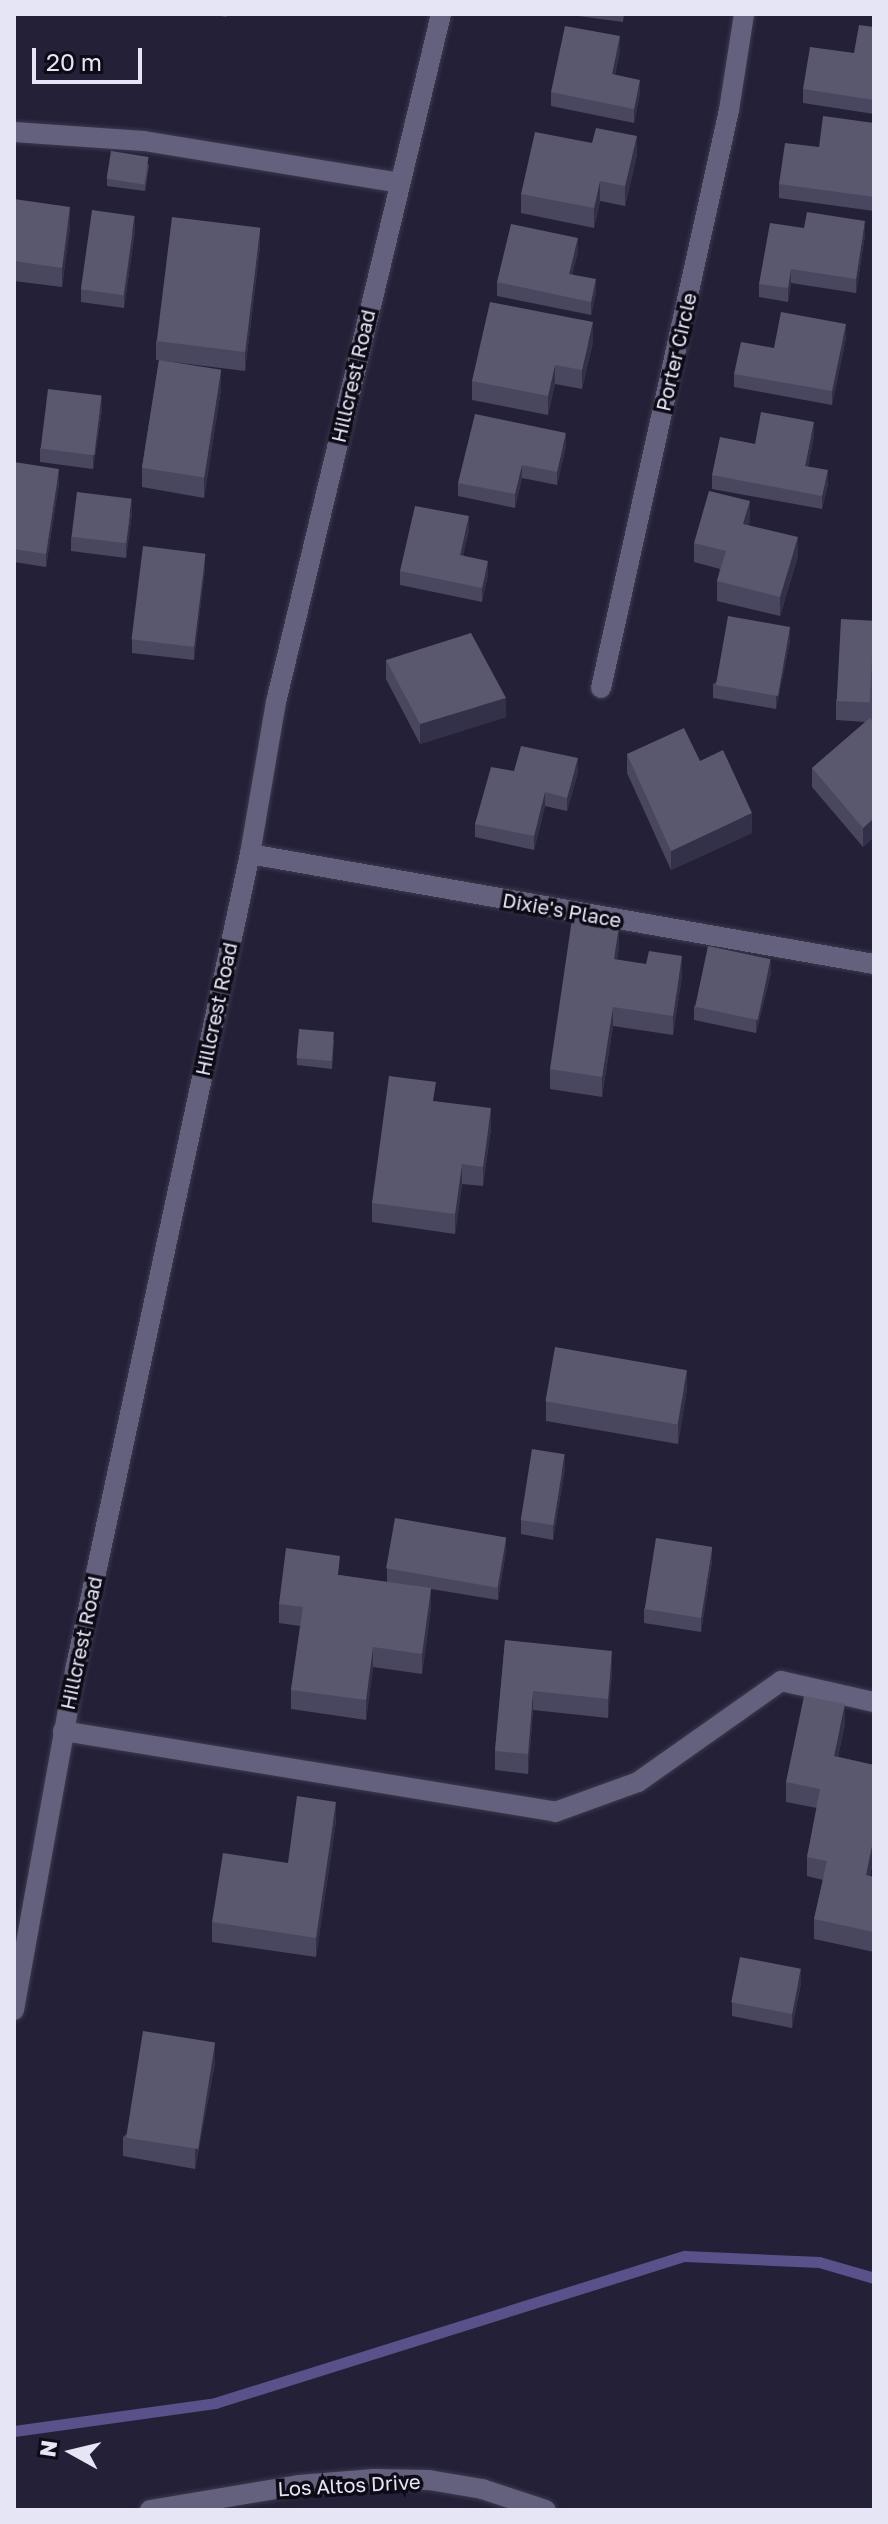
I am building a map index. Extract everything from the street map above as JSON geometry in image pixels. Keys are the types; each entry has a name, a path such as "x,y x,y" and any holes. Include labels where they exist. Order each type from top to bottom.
{"street":[{"name":"Hillcrest Road","path":"14,2010 21,1926 250,854 276,702 441,14"},
{"name":"Porter Circle","path":"601,688 729,110 744,14"},
{"path":"14,132 144,141 400,183"},
{"name":"Dixie's Place","path":"250,854 874,964"},
{"path":"63,1731 555,1812 638,1782 781,1681 874,1702"},
{"name":"Los Altos Drive","path":"150,2510 299,2485 374,2479 442,2482 546,2510"}],"building":[{"path":"859,25 874,27 874,100 803,89 810,47 854,53"},
{"path":"565,26 620,36 612,74 640,80 634,109 551,92"},
{"path":"823,116 874,123 874,197 779,184 785,143 819,147"},
{"path":"596,128 637,136 625,186 600,181 594,208 521,194 535,132 592,143"},
{"path":"111,151 149,157 144,185 107,179"},
{"path":"14,199 70,207 62,268 14,261"},
{"path":"92,210 135,216 123,295 81,289"},
{"path":"807,212 865,221 856,279 791,269 788,288 759,284 770,223 804,228"},
{"path":"172,217 260,228 245,352 157,341"},
{"path":"511,224 578,238 569,274 596,279 591,302 497,282"},
{"path":"490,302 593,322 582,370 555,365 548,396 472,381"},
{"path":"781,312 846,324 832,391 734,374 741,342 774,348"},
{"path":"159,360 221,370 204,478 142,468"},
{"path":"48,389 102,396 94,455 41,449"},
{"path":"761,412 814,422 805,466 828,470 822,496 712,475 720,437 755,444"},
{"path":"475,414 566,433 557,472 522,465 515,494 458,483"},
{"path":"14,462 59,469 46,554 14,549"},
{"path":"709,491 750,501 743,524 798,537 780,597 717,581 726,551 694,543"},
{"path":"77,492 132,499 126,543 72,537"},
{"path":"415,506 469,516 460,555 488,561 482,588 400,571"},
{"path":"143,546 206,554 194,647 132,639"},
{"path":"728,616 790,627 778,696 716,685"},
{"path":"841,619 874,621 870,703 837,701"},
{"path":"471,633 506,698 420,724 386,660"},
{"path":"870,718 874,723 874,818 863,828 812,768"},
{"path":"684,728 700,761 723,750 752,813 671,851 627,754"},
{"path":"521,746 578,758 567,798 545,792 534,836 475,824 491,767 514,771"},
{"path":"572,919 619,927 614,959 646,964 649,951 682,956 673,1016 613,1007 602,1077 550,1069"},
{"path":"708,946 771,959 758,1020 695,1007"},
{"path":"299,1029 334,1032 331,1061 296,1058"},
{"path":"389,1076 436,1082 433,1101 491,1108 483,1167 462,1164 455,1214 372,1203"},
{"path":"555,1347 687,1370 677,1424 545,1401"},
{"path":"532,1449 565,1454 553,1525 521,1520"},
{"path":"395,1518 506,1538 497,1588 386,1568"},
{"path":"656,1538 712,1547 701,1618 645,1609"},
{"path":"286,1548 340,1556 338,1575 431,1588 422,1654 373,1647 366,1700 291,1690 303,1607 279,1604"},
{"path":"505,1640 612,1651 608,1699 533,1691 528,1754 495,1751"},
{"path":"804,1696 845,1704 834,1756 874,1765 874,1836 866,1875 874,1877 874,1932 814,1919 827,1861 807,1857 820,1789 786,1782"},
{"path":"297,1796 336,1802 316,1938 212,1922 223,1853 288,1863"},
{"path":"740,1957 801,1969 792,2014 731,2002"},
{"path":"143,2031 215,2042 198,2149 126,2138"}],"waterway":[{"path":"14,2431 215,2403 685,2256 819,2262 874,2278"}]}
